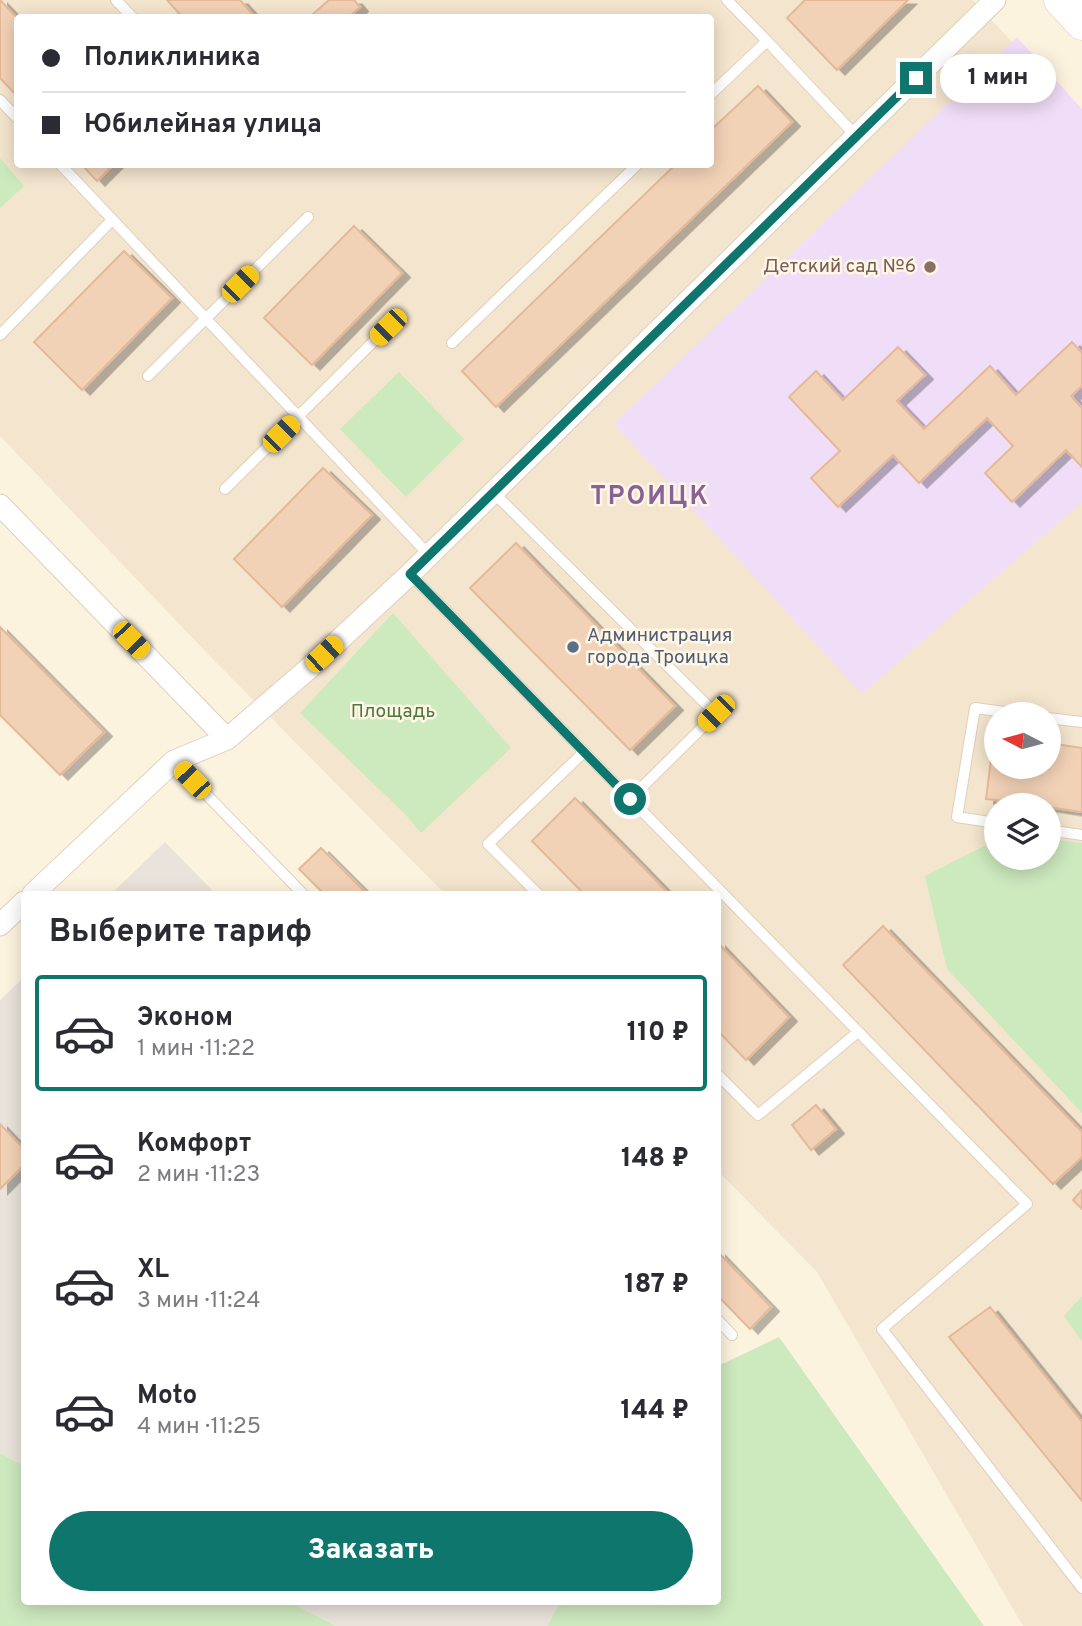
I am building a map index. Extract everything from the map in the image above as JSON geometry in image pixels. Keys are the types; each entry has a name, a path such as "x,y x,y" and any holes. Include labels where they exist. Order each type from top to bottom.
{"main road":[{"path":"1060,0 1082,24"}],"street":[{"path":"36,891 174,761 227,739 307,670 410,574 995,0"},
{"path":"0,505 227,739"},
{"path":"0,925 21,905"}],"lane":[{"path":"116,0 129,14"},
{"path":"727,0 856,136"},
{"path":"714,91 767,41"},
{"path":"0,100 14,115"},
{"path":"64,168 429,555"},
{"path":"452,343 634,168"},
{"path":"148,376 308,217"},
{"path":"0,335 112,220"},
{"path":"225,489 388,327"},
{"path":"494,492 716,713 630,799"},
{"path":"410,574 720,891"},
{"path":"984,709 975,708 957,817 984,821"},
{"path":"1061,720 1082,722"},
{"path":"535,891 488,844 584,752"},
{"path":"174,761 300,891"},
{"path":"1061,832 1082,835"},
{"path":"721,892 1027,1204 882,1329 1082,1588"},
{"path":"721,1078 758,1115 858,1031"},
{"path":"721,1323 732,1335"}],"shaded area":[{"path":"0,0 973,0 1082,117 1082,1626 1023,1626 817,1272 721,1174 721,891 442,891 204,650 0,436"},
{"name":"Детский сад №6","path":"1017,37 1082,109 1082,502 862,694 614,424"},
{"path":"165,842 213,891 114,891"},
{"path":"21,980 21,1464 0,1453 0,1000"},
{"path":"296,1605 559,1605 547,1626 336,1626"}],"green space":[{"path":"0,158 24,186 0,208"},
{"path":"399,372 464,439 406,497 340,429"},
{"name":"Площадь","path":"393,613 511,748 421,833 406,815 300,713"},
{"path":"1061,841 1082,843 1082,1113 947,969 925,876 984,846 984,870 1061,870"},
{"path":"1082,1296 1082,1341 1064,1316"},
{"path":"779,1337 984,1626 547,1626 559,1605 721,1605 721,1365"},
{"path":"0,1453 21,1464 21,1605 296,1605 336,1626 0,1626"}],"building":[{"path":"0,0 14,15 14,93 0,78"},
{"path":"167,0 240,0 252,14 179,14"},
{"path":"329,0 354,0 360,7 352,14 313,14"},
{"path":"805,0 908,0 837,70 787,18"},
{"path":"758,86 792,122 496,407 462,371 672,168 714,168 714,127"},
{"path":"85,168 110,168 97,181"},
{"path":"354,226 402,273 312,365 264,318"},
{"path":"124,251 172,298 82,390 34,342"},
{"path":"1072,342 1082,353 1082,386 1071,396 1082,408 1082,467 1066,450 1012,502 985,473 1013,446 987,418 919,483 893,455 838,507 811,478 840,451 789,397 816,371 843,400 898,347 925,375 897,401 924,429 990,366 1016,395"},
{"path":"323,468 372,515 282,607 234,559"},
{"name":"Администрация города Троицка","path":"516,543 675,706 630,750 470,588"},
{"path":"0,627 104,732 60,775 0,715"},
{"path":"1061,745 1082,748 1082,812 1061,809 1061,793 987,793 989,779 1061,779"},
{"path":"575,798 666,891 581,891 532,841"},
{"path":"321,848 364,891 321,891 299,869"},
{"path":"883,926 1082,1132 1082,1157 1053,1184 843,965"},
{"path":"721,946 789,1017 746,1060 721,1034"},
{"path":"816,1105 836,1129 811,1150 792,1125"},
{"path":"0,1124 21,1146 21,1168 0,1189"},
{"path":"1082,1190 1082,1209 1073,1200"},
{"path":"721,1255 771,1307 750,1329 721,1299"},
{"path":"990,1307 1082,1422 1082,1501 949,1337"}],"place":[{"name":"Детский сад №6","path":"930,267"},
{"name":"Администрация города Троицка","path":"573,647"}],"district":[{"name":"ТРОИЦК","path":"650,497"}],"route":[{"path":"630,799 410,574 916,78"}]}
